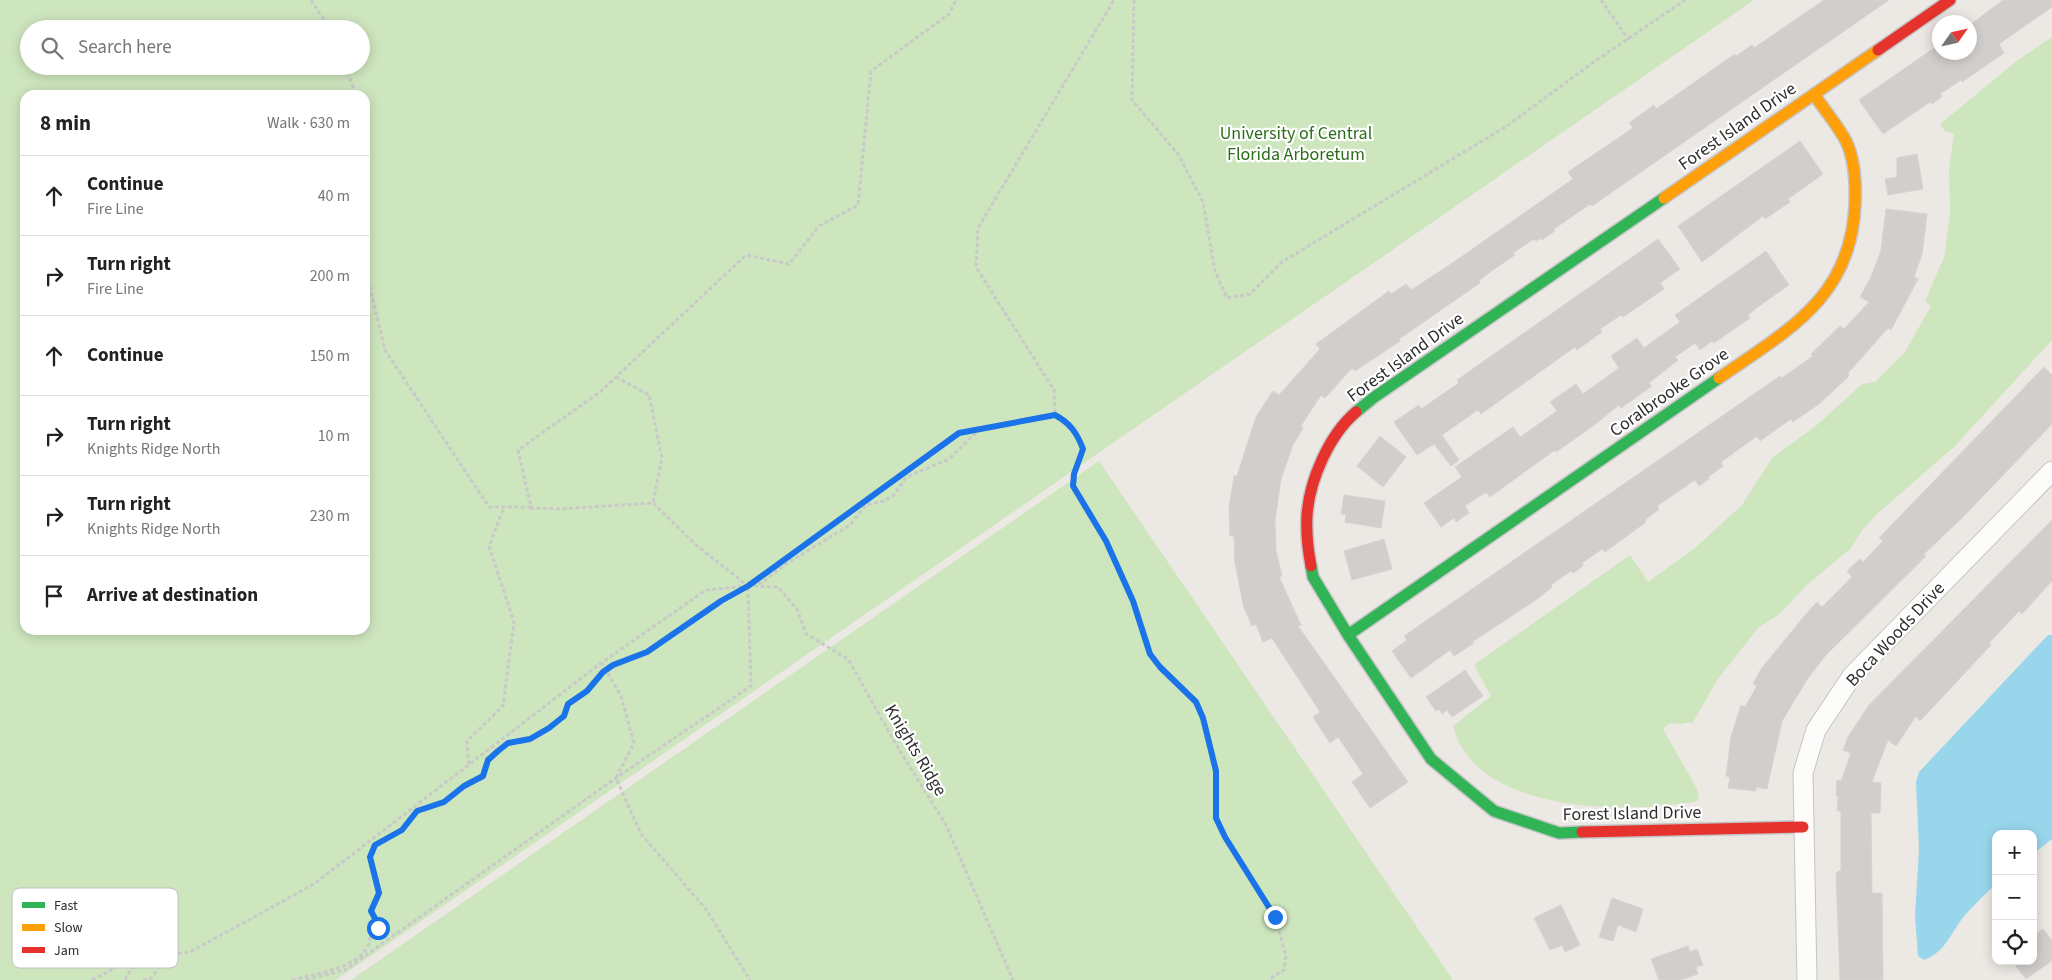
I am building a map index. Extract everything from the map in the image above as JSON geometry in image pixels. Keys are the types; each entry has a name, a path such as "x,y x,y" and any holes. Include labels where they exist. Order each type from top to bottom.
{"street":[{"name":"Forest Island Drive","path":"1803,827 1559,833 1494,811 1431,759 1348,635 1313,577 1308,547 1308,514 1316,477 1328,448 1347,420 1373,398 1950,0"},
{"name":"Coralbrooke Grove","path":"1348,635 1799,323 1816,304 1846,258 1855,214 1854,178 1847,143 1814,94"},
{"name":"Boca Woods Drive","path":"1807,980 1803,773 1816,730 1852,676 2052,471"}],"path":[{"path":"311,0 324,20"},
{"path":"370,288 385,350 489,507 531,507 518,450 600,392 746,255 789,264 818,226 858,205 871,71 949,14 956,0"},
{"path":"1055,415 1054,390 976,267 978,228 1114,0"},
{"path":"1134,0 1132,100 1178,154 1203,202 1214,271 1226,298 1250,294 1282,262 1507,126 1591,64 1629,40 1685,0"},
{"path":"1601,0 1629,40"},
{"path":"348,75 354,90"},
{"path":"616,377 649,395 662,458 652,503"},
{"path":"292,980 346,966 368,948 370,936 378,928 378,924 371,911 379,893 370,857 375,845 402,830 417,811 444,802 464,786 483,776 488,760 508,743 530,739 549,728 567,712 568,704 587,691 606,670 647,652 721,601 748,586 959,433 1055,415 1067,421 1078,435 1083,449 1074,474 1073,486 1106,541 1133,601 1150,654 1160,667 1196,702 1203,718 1216,771 1216,818 1225,837 1275,917 1286,956 1284,970 1268,980"},
{"path":"178,954 190,952 314,884 601,662 706,590 762,583 784,565 850,525 866,505 884,501 894,495 905,479 949,459 972,434 981,428"},
{"path":"504,507 560,509 652,503 696,545 748,586"},
{"path":"469,764 467,741 502,706 514,622 490,546 504,507"},
{"path":"306,980 345,970 616,778 751,686 748,586"},
{"name":"Knights Ridge","path":"748,586 778,587 797,609 806,634 848,659 898,748 945,823 1013,980"},
{"path":"601,662 621,696 634,743 616,778"},
{"path":"616,778 641,834 705,908 750,980"},
{"path":"92,980 115,968"},
{"path":"125,980 132,968"},
{"path":"144,980 152,978 158,968"}],"green space":[{"name":"University of Central Florida Arboretum","path":"0,0 1754,0 336,980 0,980"},
{"path":"2052,37 2052,340 1954,447 1878,513 1864,528 1850,549 1809,583 1779,614 1758,628 1718,679 1693,722 1670,723 1663,729 1697,789 1699,799 1697,801 1632,807 1595,806 1557,801 1521,792 1490,776 1467,755 1453,726 1491,696 1474,665 1630,555 1648,582 1695,548 1742,505 1772,458 1817,425 1862,384 1875,382 1905,352 1931,306 1925,301 1944,257 1950,215 1949,168 1954,134 1944,130 1940,124 2018,60"},
{"path":"1099,461 1453,980 351,980"}],"water":[{"path":"2048,635 2052,635 2052,839 2037,851 2037,830 1992,830 1992,888 1960,921 1943,947 1924,960 1918,956 1915,915 1919,849 1916,782 1919,772"}],"building":[{"path":"1824,0 1889,0 1592,206 1590,204 1554,229 1555,231 1542,240 1541,238 1536,241 1534,239 1513,253 1515,255 1490,272 1479,281 1480,283 1399,339 1400,341 1355,371 1352,368 1325,398 1321,395 1301,426 1303,428 1293,445 1281,479 1275,521 1276,551 1282,576 1279,577 1301,625 1298,626 1408,782 1370,808 1352,782 1363,774 1338,737 1330,743 1313,717 1320,712 1272,638 1263,642 1256,624 1252,626 1244,608 1235,563 1234,536 1230,536 1229,508 1234,476 1237,476 1256,417 1273,391 1279,395 1320,349 1316,344 1389,291 1391,294 1406,284 1411,290 1448,266 1573,179 1568,172 1633,128 1629,123 1654,105 1656,109 1735,54 1736,56 1752,45 1754,48"},
{"path":"2003,0 2052,0 2052,7 1999,44 2004,53 1962,82 1961,80 1940,94 1942,97 1932,104 1930,102 1883,134 1859,100 1932,50 1932,60 1977,60 1977,20"},
{"path":"1800,141 1823,174 1788,199 1790,202 1765,219 1763,216 1702,262 1678,226"},
{"path":"1917,154 1923,189 1888,195 1885,179 1897,177 1897,158"},
{"path":"1886,209 1927,214 1922,254 1914,277 1918,279 1891,330 1888,328 1848,373 1849,376 1819,404 1793,422 1791,419 1760,441 1757,436 1721,462 1723,466 1699,486 1695,480 1657,506 1659,509 1645,520 1646,522 1605,552 1602,549 1582,563 1583,566 1573,573 1571,571 1551,585 1552,587 1536,600 1472,642 1474,643 1454,656 1450,650 1411,678 1392,651 1407,640 1404,636 1780,376 1782,378 1813,356 1811,354 1840,326 1844,329 1869,302 1860,297 1871,277 1881,250"},
{"path":"1658,239 1680,269 1660,283 1664,289 1623,317 1621,315 1600,329 1602,332 1577,350 1575,347 1481,414 1478,410 1442,435 1459,460 1451,466 1434,444 1417,455 1394,422 1419,405 1421,409 1459,383 1457,380"},
{"path":"1766,251 1789,285 1755,309 1748,315 1750,318 1714,343 1712,341 1700,350 1695,343 1675,357 1678,360 1649,383 1652,386 1621,408 1619,405 1593,426 1556,452 1555,450 1490,497 1486,492 1465,506 1469,513 1456,522 1454,518 1441,527 1424,503 1462,477 1455,467 1513,427 1520,437 1557,411 1550,402 1576,384 1583,394 1619,368 1611,356 1637,338 1644,348 1680,322 1675,315"},
{"path":"2044,367 2052,375 2052,424 1964,516 1924,554 1926,556 1825,656 1808,678 1782,721 1767,789 1756,787 1756,791 1728,788 1730,777 1726,776 1731,737 1741,705 1745,707 1757,686 1753,684 1761,669 1817,602 1822,607 1852,577 1847,571 1860,559 1863,562 1883,541 1879,538"},
{"path":"1380,436 1406,457 1383,487 1357,466"},
{"path":"1344,495 1385,501 1381,528 1345,522 1346,514 1341,514"},
{"path":"2052,520 2052,581 2022,614 2019,611 1989,643 1991,645 1920,721 1916,716 1896,746 1888,740 1872,782 1881,783 1880,813 1871,813 1872,893 1882,893 1883,980 1840,980 1836,873 1841,870 1841,811 1837,811 1838,796 1836,796 1837,780 1841,781 1851,753 1843,750 1848,737 1869,705"},
{"path":"1384,539 1392,569 1352,580 1344,551"},
{"path":"1465,670 1483,696 1452,717 1447,710 1442,714 1439,709 1436,711 1426,697"},
{"path":"1612,898 1643,909 1636,932 1618,925 1613,941 1599,937"},
{"path":"1561,905 1580,945 1565,952 1562,945 1550,950 1534,918"},
{"path":"2043,929 2052,940 2052,961 2026,979 2015,965 2037,965 2037,933"},
{"path":"1688,946 1690,952 1697,949 1703,965 1696,967 1698,974 1681,980 1659,980 1651,959"}],"traffic: fast":[{"path":"1356,412 1373,398 1664,198"},
{"path":"1348,635 1719,378"},
{"path":"1311,566 1313,577 1348,635 1431,759 1494,811 1559,833 1582,832"}],"traffic: slow":[{"path":"1664,198 1878,50"},
{"path":"1719,378 1791,327 1828,288 1842,265 1851,237 1855,205 1853,164 1846,141 1814,94"}],"traffic: jam":[{"path":"1878,50 1950,0"},
{"path":"1311,566 1307,522 1309,502 1316,474 1337,433 1356,412"},
{"path":"1582,832 1803,827"}],"route":[{"path":"378,928 378,924 371,911 379,893 370,857 371,850 382,840 392,837 402,830 417,811 444,802 464,786 483,776 488,760 498,751 513,740 530,739 549,728 564,716 568,710 568,704 587,691 603,672 613,665 647,652 721,601 748,586 959,433 1055,415 1067,421 1078,435 1083,449 1074,474 1073,486 1106,541 1118,572 1133,601 1150,654 1160,667 1196,702 1203,718 1216,771 1217,789 1214,805 1216,818 1225,837 1263,894 1275,917"}]}
